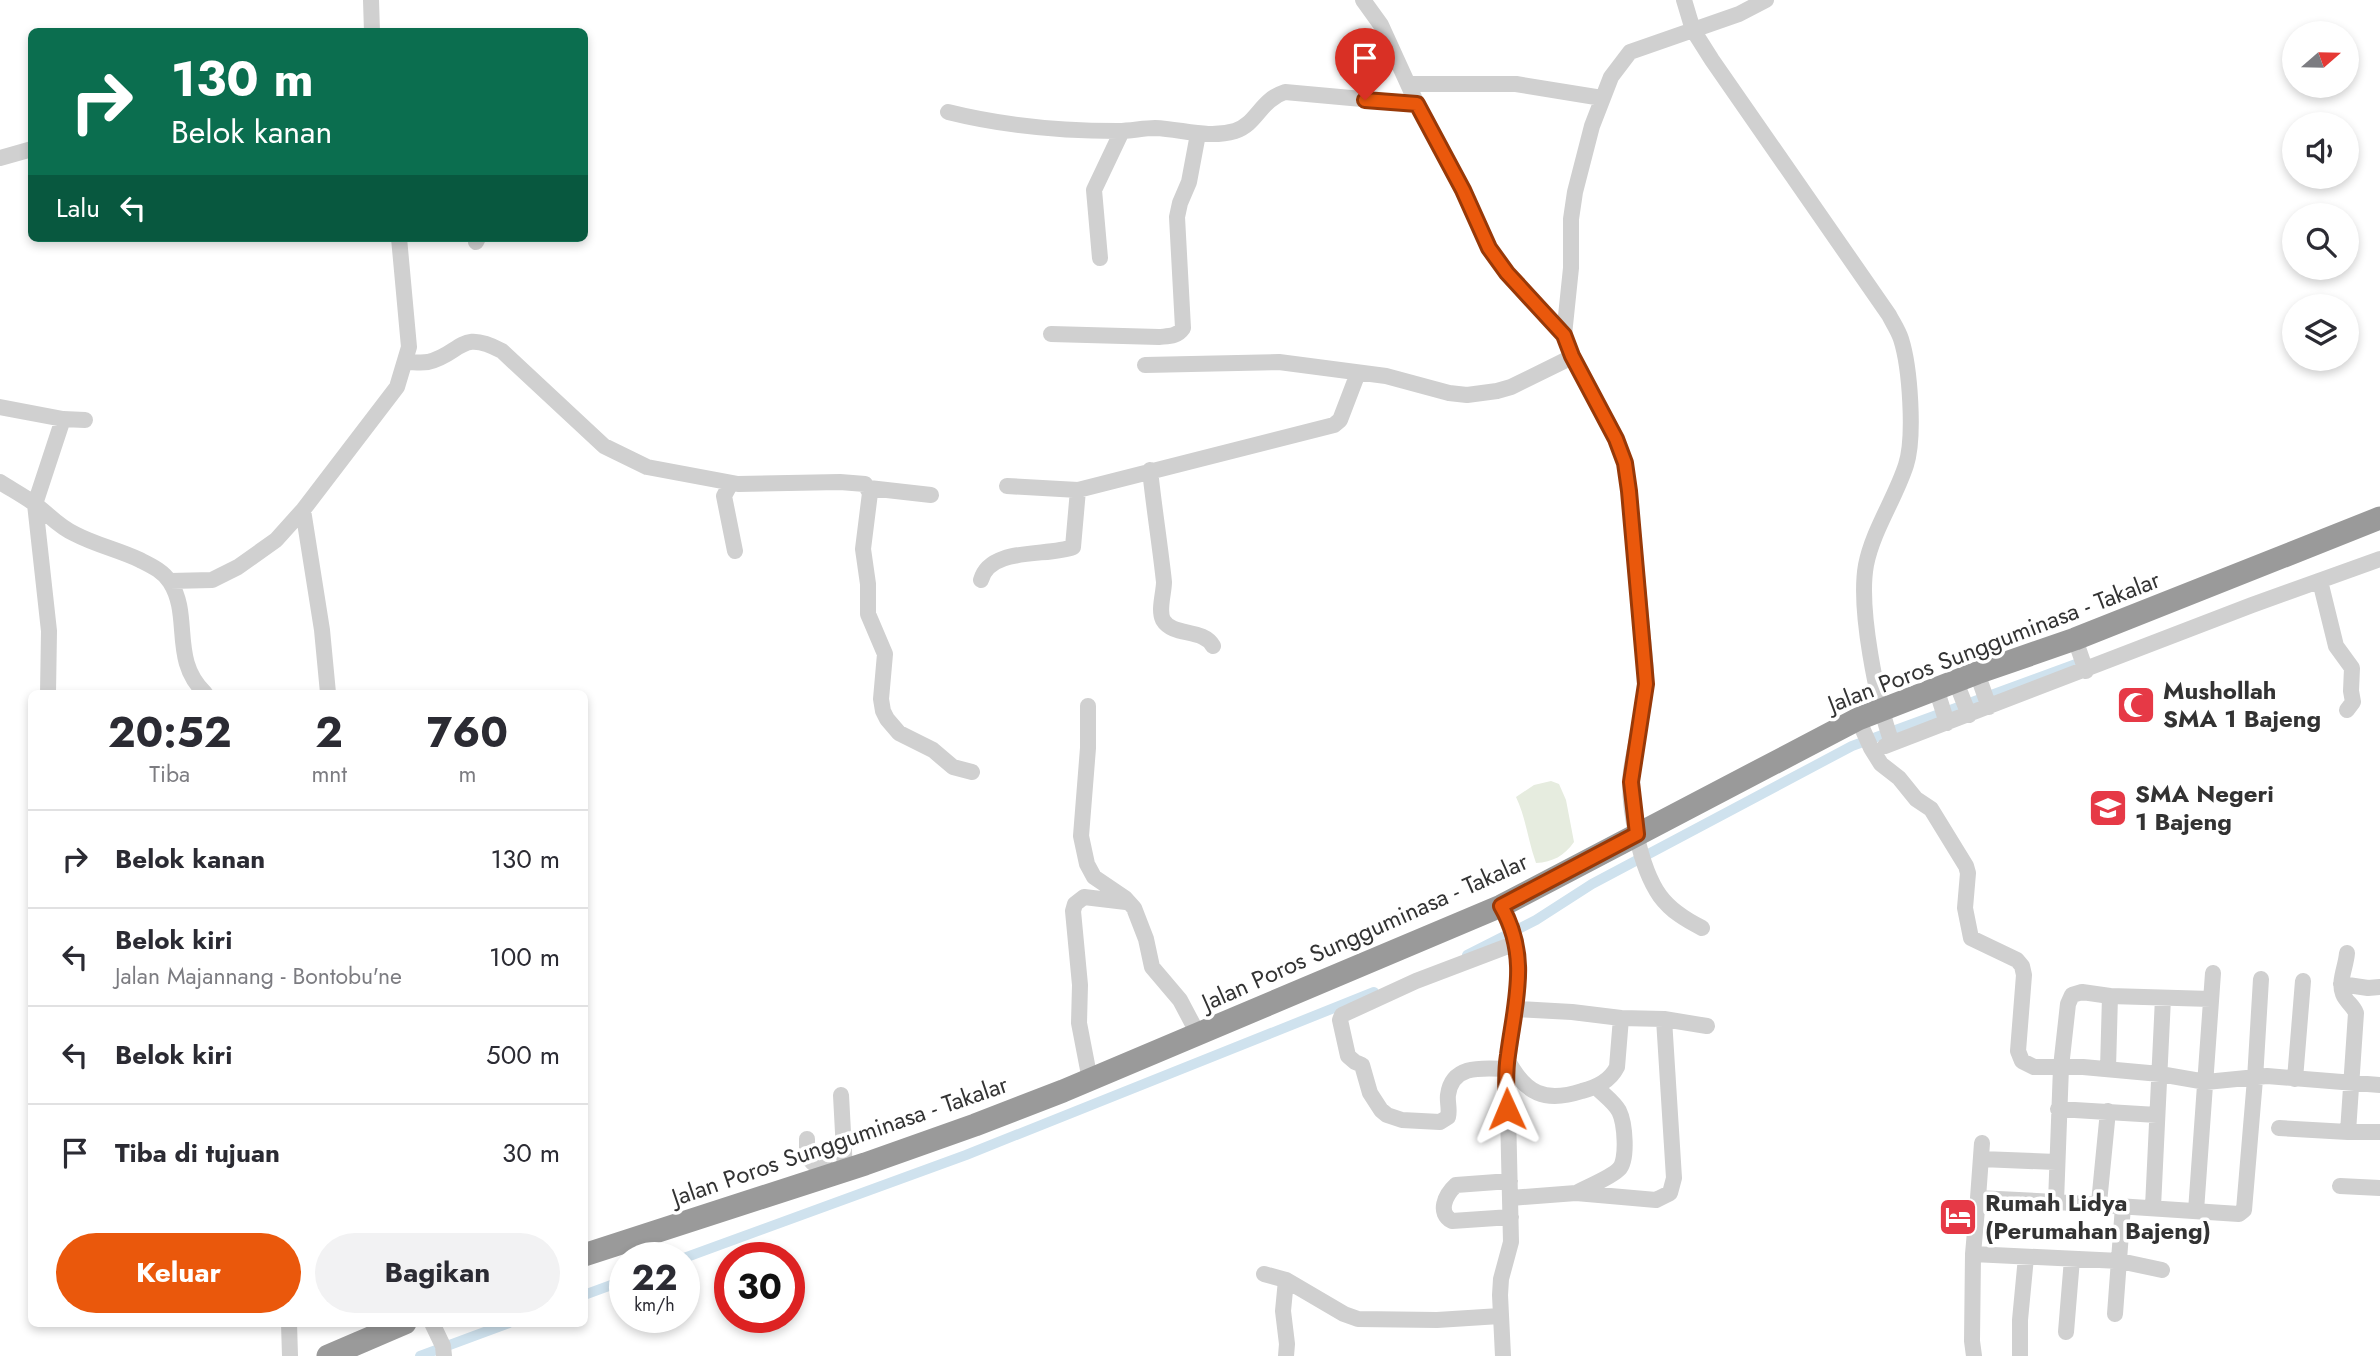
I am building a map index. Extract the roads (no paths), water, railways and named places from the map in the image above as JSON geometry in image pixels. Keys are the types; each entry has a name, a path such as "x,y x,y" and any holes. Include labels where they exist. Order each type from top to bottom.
{"highway":[{"name":"Jalan Poros Sungguminasa - Takalar","path":"588,1254 975,1125 1503,911 1860,723 2077,644 2380,518"},
{"path":"328,1356 396,1327"}],"street":[{"path":"371,0 372,28"},
{"path":"1363,0 1381,25 1489,248 1507,273 1564,335 1572,356 1616,439 1625,463 1646,684 1631,782 1637,839 1658,894 1671,908 1702,928"},
{"path":"1684,0 1693,30 1889,315 1900,338 1905,358 1912,443 1906,465 1868,555 1864,576 1867,626 1883,715 1891,741"},
{"path":"1564,335 1575,192 1592,126 1611,78 1630,52 1739,14 1766,0"},
{"path":"1408,84 1516,84 1602,98"},
{"path":"948,112 1012,125 1057,130 1122,131 1158,128 1198,134 1237,131 1247,125 1267,101 1285,92 1417,104"},
{"path":"1100,258 1094,190 1122,131"},
{"path":"1051,334 1158,337 1171,336 1183,328 1177,217 1189,182 1198,134"},
{"path":"0,158 28,150"},
{"path":"170,581 212,580 276,540 303,510 397,387 405,362 408,338 399,242"},
{"path":"405,362 432,360 467,342 490,345 502,351 604,446 647,467 731,483 860,483 869,488 931,495"},
{"path":"1145,365 1279,362 1386,376 1449,393 1467,395 1511,387 1572,356"},
{"path":"1007,486 1078,490 1334,425 1340,420 1358,373"},
{"path":"0,407 63,419 85,420"},
{"path":"48,690 49,631 35,504 63,419"},
{"path":"1150,470 1164,587 1162,617 1164,622 1177,629 1206,637 1213,646"},
{"path":"0,482 35,504 56,524 77,536 117,549 149,564 170,581 179,608 186,663 190,675 202,690"},
{"path":"731,483 724,496 735,551"},
{"path":"869,488 863,549 868,584 868,614 885,654 881,699 883,711 899,733 933,750 953,767 972,772"},
{"path":"981,580 986,569 996,562 1026,553 1073,547 1078,490"},
{"path":"303,510 322,630 328,690"},
{"path":"1872,749 2380,559"},
{"path":"2320,581 2336,646 2352,668 2353,702 2347,710"},
{"path":"2077,644 2085,669"},
{"path":"1958,687 1988,705"},
{"path":"1958,687 1968,713"},
{"path":"1947,721 1958,687"},
{"path":"1088,706 1088,747 1081,836 1083,852 1094,877 1129,902 1139,917 1152,967 1180,1000 1198,1034"},
{"path":"1860,723 1881,764 1899,778 1916,799 1931,809 1966,866 1968,873 1965,908 1971,938 2017,960 2022,966 2024,975 2019,1058 2026,1064 2034,1067 2060,1066 2160,1074 2206,1082 2267,1076 2380,1085"},
{"path":"1090,1080 1079,1023 1080,985 1073,911 1075,904 1084,897 1129,902"},
{"path":"1503,911 1515,940 1518,989 1507,1064 1511,1217 1510,1250 1501,1279 1503,1356"},
{"path":"1507,1064 1472,1068 1455,1077 1451,1084 1449,1111 1444,1120 1402,1120 1387,1115 1373,1101 1362,1065 1349,1056 1339,1020 1342,1015 1416,981 1515,940"},
{"path":"2347,953 2341,984 2344,998 2356,1013 2348,1132"},
{"path":"2196,1211 2213,973"},
{"path":"1978,1198 2099,1203 2235,1215 2244,1212 2261,979"},
{"path":"2295,1079 2303,981"},
{"path":"2341,984 2368,988 2380,986"},
{"path":"2056,1202 2060,1066 2068,1004 2072,995 2082,992 2110,996 2211,999"},
{"path":"2108,1069 2110,996"},
{"path":"2152,1207 2163,998"},
{"path":"1517,1009 1664,1019 1707,1026"},
{"path":"1507,1064 1542,1095 1564,1097 1596,1087 1609,1079 1617,1067 1621,1018"},
{"path":"1511,1198 1576,1193 1656,1200 1670,1193 1674,1178 1664,1019"},
{"path":"1576,1193 1614,1173 1622,1167 1624,1158 1623,1123 1620,1113 1596,1087"},
{"path":"807,1139 807,1156 813,1163 837,1173 841,1095"},
{"path":"2059,1109 2157,1115"},
{"path":"2099,1203 2108,1111"},
{"path":"2278,1128 2380,1132"},
{"path":"1974,1356 1973,1254 1982,1151 2056,1162"},
{"path":"1510,1181 1456,1185 1446,1198 1443,1210 1446,1218 1452,1221 1511,1217"},
{"path":"2340,1186 2380,1188"},
{"path":"2115,1314 2123,1206"},
{"path":"1973,1254 2120,1261 2162,1270"},
{"path":"2020,1356 2020,1320 2026,1257"},
{"path":"2066,1332 2072,1259"},
{"path":"1264,1274 1286,1280 1358,1320 1437,1320 1500,1316"},
{"path":"1286,1280 1283,1304 1286,1356"},
{"path":"289,1327 290,1356"},
{"path":"433,1327 444,1351"}],"waterway":[{"path":"1467,955 1536,920 1592,884 1852,746 2076,664"},
{"path":"700,1252 966,1155 1374,992"},
{"path":"588,1294 609,1286"},
{"path":"420,1356 498,1327"}],"place":[{"name":"Mushollah SMA 1 Bajeng","path":"2136,705"},
{"name":"SMA Negeri 1 Bajeng","path":"2108,808"},
{"name":"Rumah Lidya (Perumahan Bajeng)","path":"1958,1217"}]}
